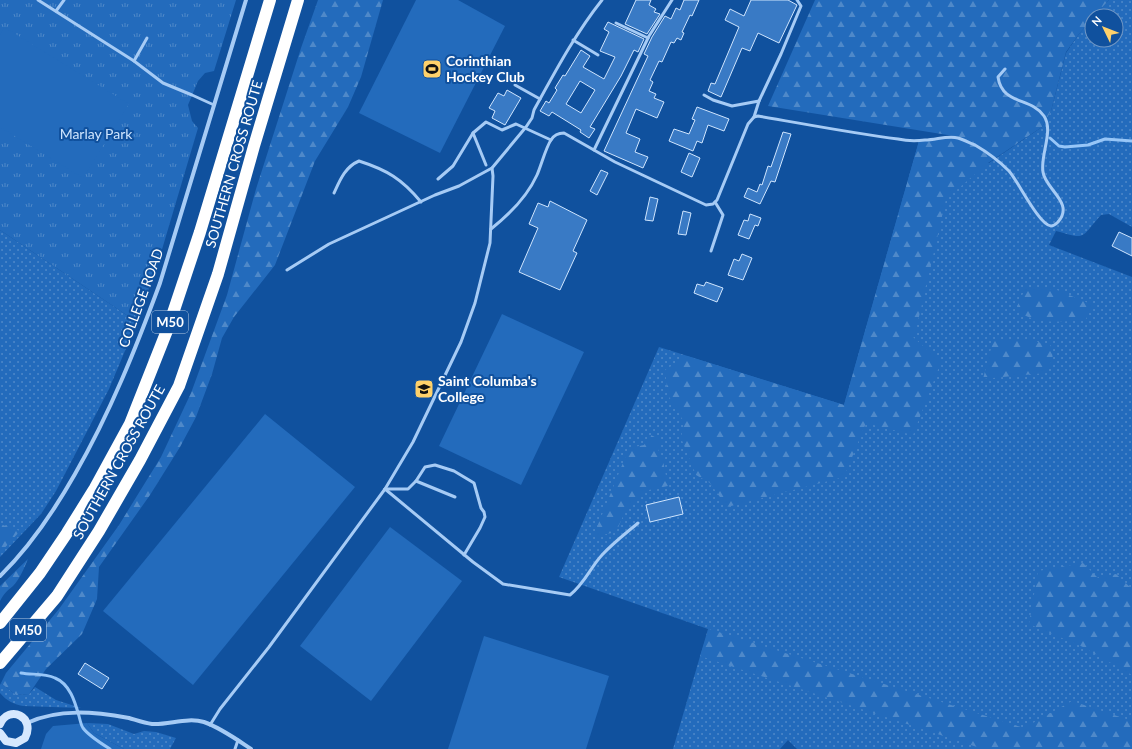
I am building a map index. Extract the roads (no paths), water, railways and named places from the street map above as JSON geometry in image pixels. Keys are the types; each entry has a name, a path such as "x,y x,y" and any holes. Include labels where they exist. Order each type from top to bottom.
{"highway":[{"name":"SOUTHERN CROSS ROUTE","path":"0,623 40,573 67,533 95,488 130,424 168,328 200,232 270,0"},
{"name":"SOUTHERN CROSS ROUTE","path":"0,663 57,596 99,531 140,460 179,386 218,274 254,146 298,0"}],"street":[{"name":"COLLEGE ROAD","path":"0,576 27,547 48,519 89,449 109,410 146,321 160,282 246,0"},
{"path":"27,723 46,716 81,712 111,715 152,724 195,720 210,725 251,749"},
{"path":"1,717 18,714 25,719 27,723 27,733 21,741 11,743 1,737"}],"lane":[{"path":"38,0 134,61 163,83 192,94 214,105"},
{"path":"56,11 64,0"},
{"path":"287,270 329,244 420,202 459,186 492,168 526,128 532,118 534,110 573,40 602,0"},
{"path":"594,150 648,38 672,0"},
{"path":"491,228 509,214 530,189 537,176 551,140 558,134 564,133 615,162 706,205 713,204 748,124 754,117 759,101 801,6 797,0"},
{"path":"616,23 648,38"},
{"path":"134,61 147,38"},
{"path":"573,40 598,55"},
{"path":"754,117 758,116 899,140 924,141 958,138 975,145 996,160 1009,172 1036,213 1046,224 1051,226 1056,224 1062,217 1064,208 1061,201 1046,181 1043,172 1048,131 1047,122 1044,115 1035,107 1015,100 1006,94 999,84 998,77 1005,69"},
{"path":"515,86 540,99"},
{"path":"704,95 713,100 732,106 759,101"},
{"path":"438,179 453,166 473,134 486,122 502,130 516,124 551,140"},
{"path":"473,134 486,165"},
{"path":"334,193 344,173 351,164 359,161 375,166 401,181 410,189 420,202"},
{"path":"210,725 220,709 269,647 385,489 413,442 461,342 475,304 490,243 493,176 492,168"},
{"path":"711,251 723,215 715,202"},
{"path":"385,489 408,489 416,482 425,468 434,465 454,471 474,483 485,517 464,555"},
{"path":"416,482 455,497"},
{"path":"385,489 464,555 503,584 570,595 579,588 601,556 619,538 638,523"},
{"path":"235,749 238,740"}],"waterway":[{"path":"1050,138 1059,146 1065,147 1088,145 1105,139 1132,141"},
{"path":"21,673 47,675 65,684 76,705 83,728 92,737 110,749"}],"place":[{"name":"Corinthian Hockey Club","path":"432,69"},
{"name":"Saint Columba's College","path":"424,389"}],"park label":[{"name":"Marlay Park","path":"96,134"}]}
